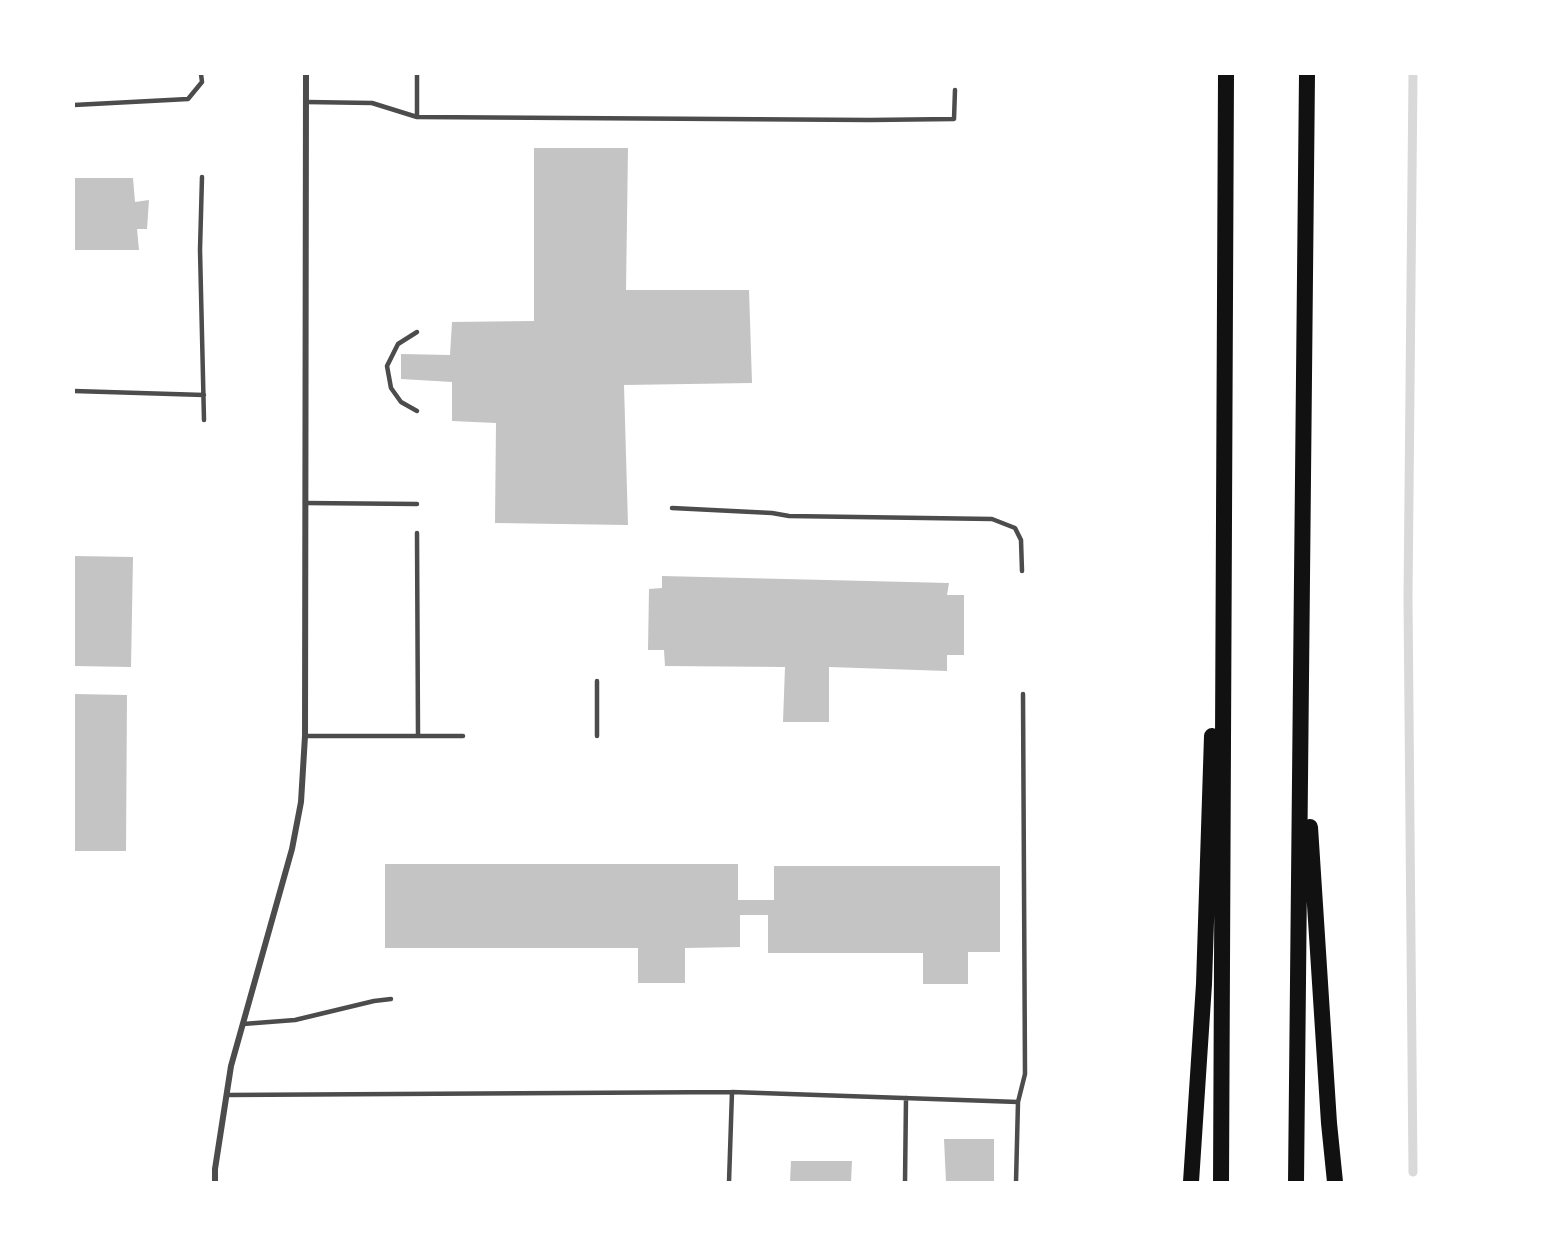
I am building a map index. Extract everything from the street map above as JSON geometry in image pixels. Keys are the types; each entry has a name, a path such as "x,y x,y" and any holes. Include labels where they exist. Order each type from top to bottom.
{"highway":[{"path":"1221,1182 1226,74"},
{"path":"1296,1182 1307,74"},
{"path":"1191,1182 1204,984 1224,381"},
{"path":"1302,675 1324,1053 1335,1182"}],"street":[{"path":"215,1182 231,1066 292,849 301,802 305,736 306,74"}],"lane":[{"path":"74,105 188,99 202,82 201,74"},
{"path":"417,74 417,117"},
{"path":"306,102 372,103 417,117 954,119 955,90"},
{"path":"202,177 200,250 204,420"},
{"path":"417,332 398,344 387,366 391,388 401,402 417,411"},
{"path":"74,391 204,395"},
{"path":"305,503 417,504"},
{"path":"672,508 772,513 789,516 992,519 1015,528 1021,540 1022,571"},
{"path":"417,533 418,735"},
{"path":"597,681 597,736"},
{"path":"1016,1182 1018,1102 1025,1074 1023,694"},
{"path":"305,736 464,736"},
{"path":"243,1024 295,1020 391,999"},
{"path":"227,1095 732,1092 1018,1102"},
{"path":"729,1182 732,1092"},
{"path":"905,1182 906,1098"}],"building":[{"path":"534,148 628,148 626,290 749,290 752,383 624,385 628,525 495,523 496,423 452,421 452,382 401,379 401,354 450,355 452,322 534,321"},
{"path":"74,178 133,178 135,202 149,200 147,229 137,229 139,250 74,250"},
{"path":"74,556 133,557 131,667 74,666"},
{"path":"662,576 949,583 947,595 964,595 964,655 947,655 947,671 829,667 829,722 783,722 785,667 665,666 664,650 648,650 649,589 662,588"},
{"path":"74,694 127,695 126,851 74,851"},
{"path":"385,864 738,864 738,900 774,900 774,866 1000,866 1000,952 968,952 968,984 923,984 923,953 768,953 768,915 740,915 740,947 685,948 685,983 638,983 638,948 385,948"},
{"path":"944,1139 994,1139 994,1182 946,1182"},
{"path":"791,1161 852,1161 851,1182 790,1182"}],"waterway":[{"path":"1413,74 1408,598 1413,1172"}]}
